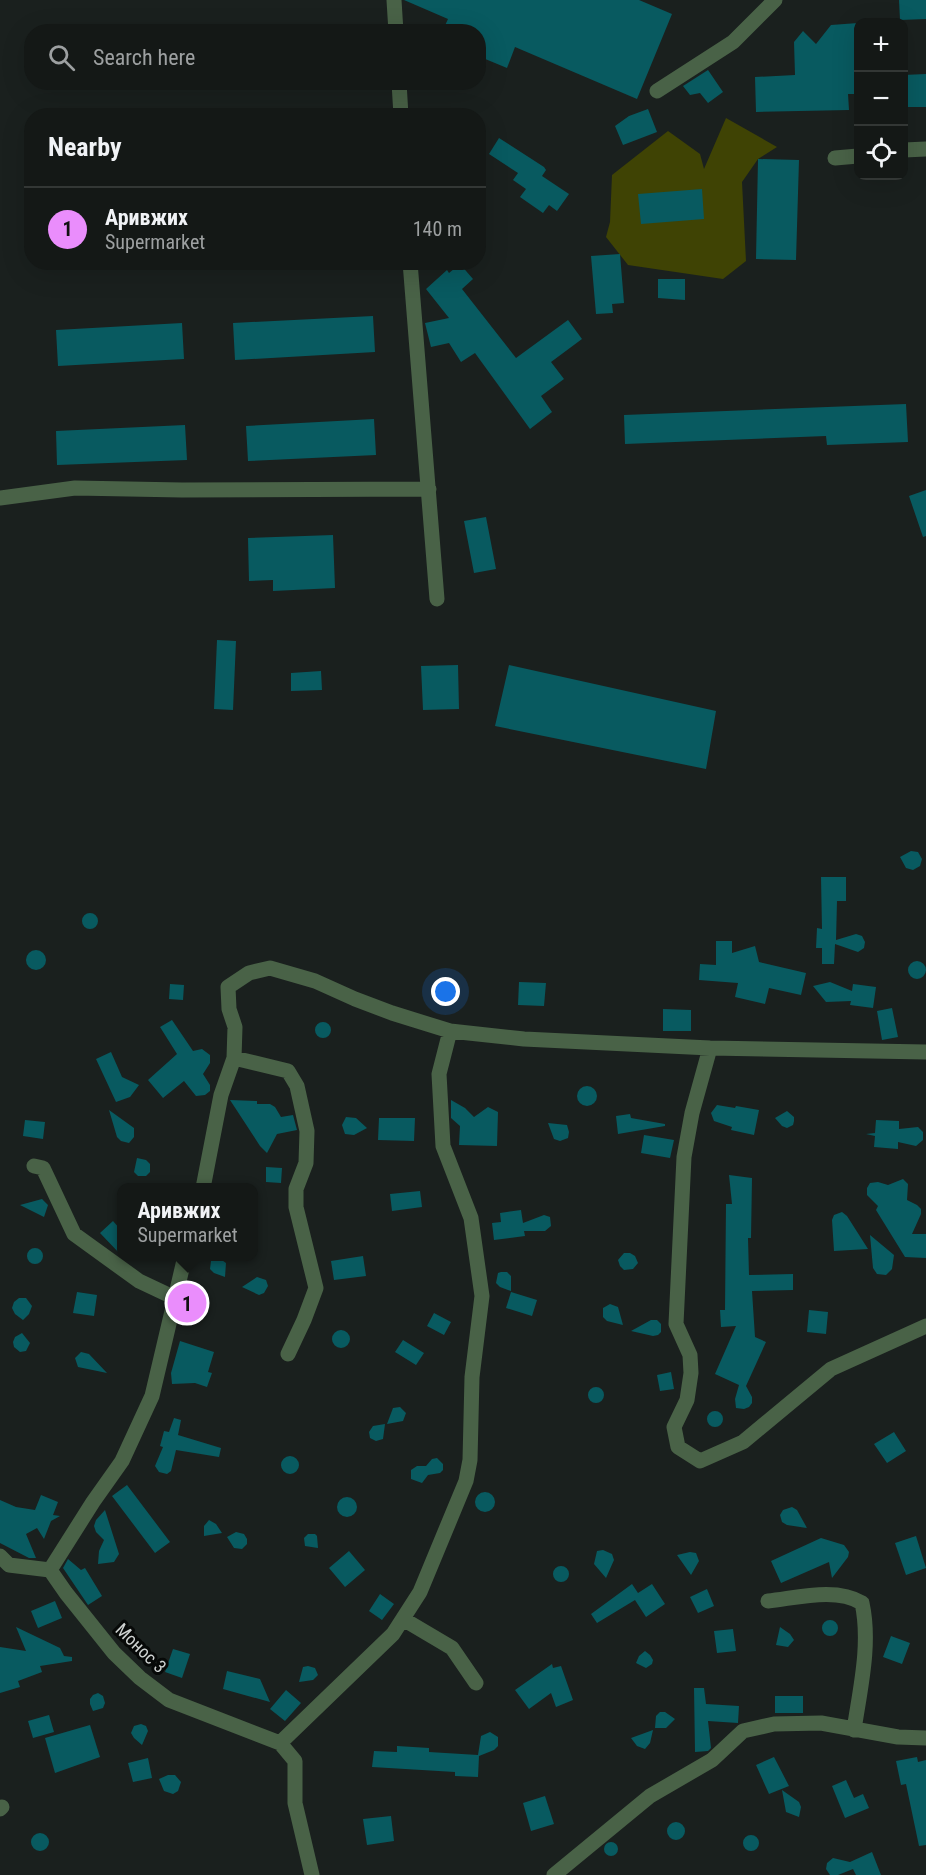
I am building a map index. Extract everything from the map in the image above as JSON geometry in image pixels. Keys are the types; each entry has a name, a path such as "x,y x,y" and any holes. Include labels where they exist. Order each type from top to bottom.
{"street":[{"path":"394,0 396,24"},
{"path":"657,92 733,42 775,0"},
{"path":"399,90 401,108"},
{"path":"908,150 926,149"},
{"path":"835,158 854,156"},
{"path":"411,270 436,598"},
{"path":"0,498 75,488 429,489"},
{"path":"204,1183 221,1095 234,1058 236,1027 229,1010 228,987 249,973 270,969 315,981 383,1010 450,1031 524,1039 710,1048 926,1052"},
{"path":"312,1875 295,1803 295,1761 280,1743 393,1635 420,1592 466,1481 470,1460 472,1377 482,1296 471,1218 443,1146 439,1074 450,1031"},
{"path":"710,1048 704,1062 684,1157 676,1324 690,1355 691,1373 687,1400 674,1427 678,1447 700,1461 743,1442 831,1369 926,1326"},
{"path":"234,1058 288,1071 297,1086 307,1131 306,1163 296,1189 297,1207 316,1288 288,1354"},
{"path":"34,1166 43,1168 74,1234 139,1281 175,1298"},
{"path":"3,1565 50,1570 122,1461 152,1396 185,1261"},
{"name":"Монос 3","path":"50,1570 114,1653 159,1693 169,1700 280,1743"},
{"path":"768,1601 838,1595 852,1597 862,1603 866,1620 864,1663 854,1730"},
{"path":"403,1619 452,1648 476,1683"},
{"path":"554,1875 650,1796 712,1760 743,1731 774,1724 821,1723 898,1737 926,1738"}],"shaded area":[{"path":"726,118 777,147 758,159 742,182 746,261 723,279 628,265 606,237 610,222 612,175 668,131 700,154 704,169"}],"building":[{"path":"404,0 639,0 672,14 637,99 515,47 507,68 486,59 486,24 446,24 448,19"},
{"path":"899,0 926,0 926,19 900,18"},
{"path":"854,23 854,94 848,94 849,110 756,112 755,77 795,75 794,42 803,31 816,44 831,25"},
{"path":"708,70 723,92 708,103 700,93 690,95 683,86"},
{"path":"926,74 926,107 908,107 908,75"},
{"path":"648,109 657,132 623,145 615,126 629,116"},
{"path":"499,138 544,167 546,170 542,176 569,194 557,211 549,205 543,213 520,197 526,189 513,180 518,173 489,154"},
{"path":"758,159 799,160 796,260 756,259"},
{"path":"702,189 704,219 641,224 638,194"},
{"path":"620,254 624,303 612,304 613,313 596,314 591,256"},
{"path":"447,270 449,273 453,270 465,270 473,279 462,289 516,358 568,320 582,339 551,362 564,379 541,396 552,412 530,429 475,353 461,362 449,343 431,347 425,323 449,318 426,289"},
{"path":"658,279 685,279 685,300 658,298"},
{"path":"373,316 375,352 235,360 233,323"},
{"path":"182,323 184,359 58,366 56,330"},
{"path":"906,404 908,442 827,445 826,436 625,444 624,415"},
{"path":"374,419 376,455 248,461 246,426"},
{"path":"185,425 187,460 57,465 56,431"},
{"path":"926,490 926,536 923,537 909,496"},
{"path":"486,517 496,569 474,573 464,521"},
{"path":"333,535 335,588 273,591 273,580 249,581 248,538"},
{"path":"217,640 236,641 233,710 214,709"},
{"path":"458,665 459,709 423,710 421,666"},
{"path":"509,665 716,711 706,769 495,726"},
{"path":"321,671 322,690 291,691 291,673"},
{"path":"911,851 918,852 922,859 920,866 913,870 906,868 900,857"},
{"path":"821,877 846,877 846,901 837,901 836,940 856,934 862,936 865,942 864,948 858,952 835,944 834,964 822,964 822,948 816,948 817,928 822,929"},
{"path":"90,913 96,915 98,921 96,927 90,929 84,927 82,921 84,915"},
{"path":"716,941 732,941 732,953 755,946 759,962 806,973 801,995 769,988 765,1004 735,997 738,983 699,980 700,964 716,965"},
{"path":"36,950 43,953 46,960 43,967 36,970 29,967 26,960 29,953"},
{"path":"917,961 923,964 926,970 923,976 917,979 911,976 908,970 911,964"},
{"path":"519,982 546,983 544,1006 518,1005"},
{"path":"830,982 852,991 853,984 876,987 873,1008 850,1005 851,1001 826,1002 813,986"},
{"path":"170,984 184,985 183,1000 169,999"},
{"path":"892,1008 898,1037 882,1040 877,1011"},
{"path":"663,1009 691,1010 691,1031 663,1031"},
{"path":"172,1020 193,1051 202,1049 210,1055 210,1063 203,1074 210,1085 210,1091 205,1095 196,1096 184,1081 163,1098 148,1080 177,1054 160,1027"},
{"path":"320,1022 326,1022 331,1030 329,1036 320,1038 315,1033 315,1027"},
{"path":"111,1052 122,1077 139,1085 130,1097 116,1102 96,1059"},
{"path":"587,1086 594,1089 597,1096 594,1103 587,1106 580,1103 577,1096 580,1089"},
{"path":"230,1100 270,1104 275,1107 281,1117 293,1115 297,1130 277,1134 267,1153"},
{"path":"451,1100 465,1108 474,1117 488,1107 498,1112 497,1146 459,1145 460,1126 451,1118"},
{"path":"717,1105 759,1110 754,1135 731,1130 732,1127 714,1121 711,1113"},
{"path":"109,1110 134,1128 134,1137 129,1143 117,1137"},
{"path":"787,1111 794,1117 794,1121 793,1125 787,1128 775,1118"},
{"path":"630,1114 631,1118 665,1124 665,1126 618,1134 616,1116"},
{"path":"346,1117 356,1118 367,1128 354,1135 345,1134 342,1125"},
{"path":"379,1118 415,1118 414,1141 378,1140"},
{"path":"25,1120 45,1122 43,1139 23,1136"},
{"path":"876,1120 899,1121 899,1129 918,1127 923,1132 923,1140 916,1146 898,1142 898,1149 874,1147 875,1136 866,1134 875,1133"},
{"path":"548,1123 567,1125 568,1138 560,1141 554,1139"},
{"path":"644,1135 674,1140 670,1158 641,1153"},
{"path":"137,1158 146,1160 150,1164 150,1172 146,1176 138,1176 134,1172"},
{"path":"266,1167 282,1168 281,1183 266,1182"},
{"path":"729,1175 752,1178 751,1238 748,1238 749,1275 793,1274 793,1290 752,1291 755,1337 766,1342 746,1386 752,1397 752,1403 744,1409 736,1408 735,1399 739,1385 715,1374 736,1326 721,1327 720,1310 725,1310 726,1204 732,1204"},
{"path":"903,1179 908,1184 907,1200 921,1209 912,1234 926,1234 926,1258 905,1257 876,1210 878,1206 867,1195 870,1183 878,1182 888,1185"},
{"path":"420,1191 422,1207 392,1211 390,1194"},
{"path":"42,1199 48,1205 44,1217 20,1205"},
{"path":"521,1210 523,1223 544,1215 550,1217 551,1226 545,1231 524,1231 525,1236 494,1240 492,1223 501,1222 500,1213"},
{"path":"842,1212 868,1249 834,1251 832,1220 834,1215"},
{"path":"113,1221 117,1226 117,1251 100,1233"},
{"path":"870,1235 894,1255 892,1269 886,1275 877,1274 873,1268"},
{"path":"32,1248 38,1248 43,1256 41,1262 32,1264 27,1259 27,1253"},
{"path":"624,1253 635,1256 638,1263 633,1269 624,1270 620,1266 618,1260"},
{"path":"363,1256 366,1276 334,1280 331,1261"},
{"path":"211,1261 226,1263 225,1277 210,1269"},
{"path":"507,1272 511,1276 511,1291 496,1283 498,1273"},
{"path":"257,1277 266,1280 268,1286 264,1293 259,1295 242,1287"},
{"path":"77,1292 97,1295 94,1316 73,1313"},
{"path":"511,1292 537,1300 532,1316 506,1308"},
{"path":"19,1298 26,1298 32,1306 29,1314 23,1320 15,1314 12,1308 14,1302"},
{"path":"610,1304 618,1307 623,1325 607,1321 603,1317 603,1308"},
{"path":"809,1310 828,1312 826,1334 807,1332"},
{"path":"434,1313 451,1322 444,1335 427,1326"},
{"path":"651,1320 657,1320 661,1324 661,1332 658,1335 631,1331"},
{"path":"341,1330 348,1332 350,1339 348,1346 341,1348 334,1346 332,1339 334,1332"},
{"path":"22,1333 30,1343 26,1351 20,1352 14,1347 13,1342 15,1337"},
{"path":"403,1340 424,1353 416,1365 395,1352"},
{"path":"180,1341 214,1352 208,1372 212,1373 207,1387 195,1383 172,1384 171,1373"},
{"path":"81,1352 89,1354 107,1373 78,1367 75,1358"},
{"path":"671,1372 674,1389 660,1391 657,1375"},
{"path":"593,1387 599,1387 604,1395 602,1401 593,1403 588,1398 588,1392"},
{"path":"400,1407 406,1413 403,1421 387,1424 393,1408"},
{"path":"715,1411 721,1413 723,1419 721,1425 715,1427 709,1425 707,1419 709,1413"},
{"path":"174,1418 181,1420 178,1435 221,1448 219,1457 176,1450 171,1471 167,1474 159,1472 155,1466 163,1447 160,1446 164,1431 169,1432"},
{"path":"385,1424 383,1439 376,1441 370,1438 369,1432 373,1426"},
{"path":"894,1432 906,1451 887,1463 874,1444"},
{"path":"290,1456 296,1459 299,1465 296,1471 290,1474 284,1471 281,1465 284,1459"},
{"path":"437,1458 443,1464 443,1470 440,1473 428,1475 422,1483 411,1479 411,1470 417,1466 426,1466 432,1459"},
{"path":"127,1485 170,1542 155,1553 112,1496"},
{"path":"485,1492 492,1495 495,1502 492,1509 485,1512 478,1509 475,1502 478,1495"},
{"path":"41,1495 58,1502 53,1515 60,1516 51,1521 44,1539 37,1528 26,1534 36,1558 29,1558 0,1543 0,1500 16,1507 35,1510"},
{"path":"347,1497 354,1500 357,1507 354,1514 347,1517 340,1514 337,1507 340,1500"},
{"path":"792,1507 797,1510 807,1528 782,1522 780,1515 783,1510"},
{"path":"105,1510 119,1554 114,1562 98,1564 99,1551 104,1540 96,1532 94,1526"},
{"path":"209,1520 216,1524 222,1533 204,1536 204,1526"},
{"path":"236,1532 244,1534 247,1539 247,1544 242,1549 234,1548 227,1537"},
{"path":"308,1534 317,1536 318,1548 305,1546 304,1538"},
{"path":"916,1536 926,1568 906,1575 895,1543"},
{"path":"821,1538 844,1545 849,1552 848,1557 832,1578 829,1562 781,1583 771,1561"},
{"path":"603,1550 612,1554 614,1560 606,1578 594,1564 597,1551"},
{"path":"349,1551 365,1570 345,1587 329,1568"},
{"path":"696,1553 699,1561 691,1575 677,1555"},
{"path":"68,1559 81,1570 85,1568 102,1596 88,1605 63,1568"},
{"path":"558,1566 564,1566 569,1574 567,1580 558,1582 553,1577 553,1571"},
{"path":"632,1584 638,1593 652,1584 665,1604 646,1617 635,1600 597,1623 591,1614"},
{"path":"707,1589 714,1606 698,1613 690,1597"},
{"path":"380,1594 394,1604 382,1620 369,1611"},
{"path":"55,1601 62,1618 38,1628 31,1611"},
{"path":"830,1620 836,1622 838,1628 836,1634 830,1636 824,1634 822,1628 824,1622"},
{"path":"16,1627 60,1648 64,1656 72,1657 72,1661 40,1666 42,1672 18,1681 20,1687 0,1693 0,1647 26,1651"},
{"path":"780,1627 794,1640 788,1647 776,1645"},
{"path":"733,1629 736,1651 717,1653 714,1631"},
{"path":"891,1636 910,1643 902,1664 883,1657"},
{"path":"173,1649 190,1654 182,1678 165,1672"},
{"path":"645,1651 653,1660 652,1664 646,1668 636,1663"},
{"path":"552,1664 553,1668 561,1666 573,1700 556,1707 551,1693 529,1709 515,1690"},
{"path":"303,1667 315,1668 318,1675 313,1680 299,1682"},
{"path":"227,1671 260,1679 270,1702 223,1689"},
{"path":"694,1688 704,1688 706,1704 739,1706 738,1723 708,1721 711,1748 708,1751 695,1752"},
{"path":"286,1690 301,1703 285,1721 270,1709"},
{"path":"98,1693 103,1696 105,1703 103,1708 93,1711 90,1699"},
{"path":"775,1696 803,1696 803,1713 775,1713"},
{"path":"660,1712 665,1712 675,1719 666,1728 655,1728 656,1716"},
{"path":"49,1715 54,1732 33,1738 28,1721"},
{"path":"141,1724 146,1726 148,1731 142,1745 131,1733 134,1726"},
{"path":"90,1725 100,1757 55,1773 45,1738"},
{"path":"653,1730 650,1743 645,1749 637,1746 631,1738"},
{"path":"490,1732 498,1737 498,1746 479,1756 478,1777 455,1776 455,1772 372,1767 374,1751 397,1752 397,1746 429,1748 429,1752 478,1755 481,1736"},
{"path":"774,1757 789,1786 769,1794 756,1765"},
{"path":"917,1757 918,1762 926,1760 926,1845 919,1846 906,1784 901,1785 896,1761"},
{"path":"148,1758 152,1778 133,1782 128,1763"},
{"path":"175,1775 181,1782 178,1791 173,1794 164,1791 159,1779"},
{"path":"846,1780 854,1798 863,1794 869,1808 845,1818 832,1786"},
{"path":"782,1790 799,1802 801,1807 799,1817 786,1812"},
{"path":"545,1796 554,1824 531,1831 523,1803"},
{"path":"391,1816 394,1841 367,1845 363,1819"},
{"path":"676,1822 682,1825 685,1831 682,1837 676,1840 670,1837 667,1831 670,1825"},
{"path":"36,1833 44,1833 49,1838 47,1849 36,1851 31,1846 31,1838"},
{"path":"751,1835 759,1843 751,1851 743,1843"},
{"path":"608,1842 614,1842 618,1849 614,1856 608,1856 604,1852 604,1846"},
{"path":"872,1852 881,1875 856,1875 853,1869 838,1875 830,1875 826,1869 827,1863 833,1858 850,1862"}],"place":[{"name":"Аривжих","path":"187,1303"}]}
